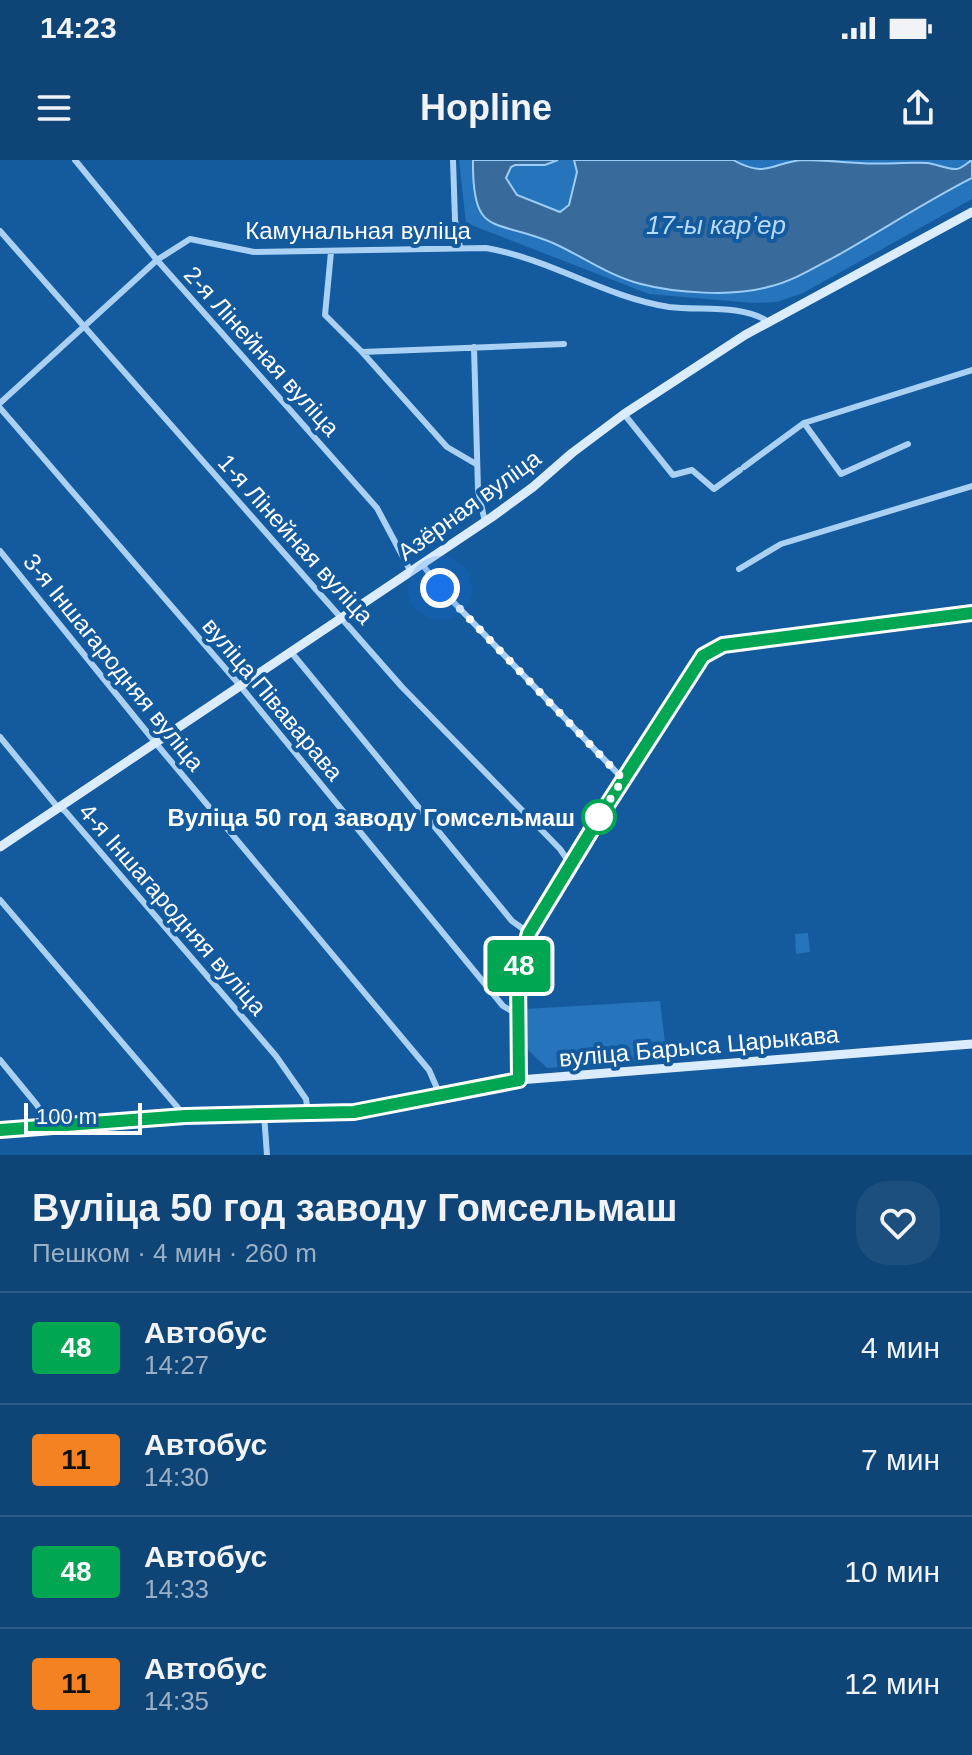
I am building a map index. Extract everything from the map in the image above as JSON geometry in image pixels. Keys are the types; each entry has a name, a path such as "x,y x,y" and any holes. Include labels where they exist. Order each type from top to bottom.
{"street":[{"name":"2-я Лінейная вуліца","path":"75,160 157,260 377,508 411,572"},
{"path":"453,160 455,220 460,247"},
{"name":"Азёрная вуліца","path":"0,847 485,522 624,414 767,321 830,291 972,212"},
{"name":"1-я Лінейная вуліца","path":"0,231 402,687 560,849 571,865"},
{"name":"Камунальная вуліца","path":"0,405 157,260 190,239 254,252 486,248 514,253 638,300 669,307 752,314 767,321"},
{"path":"331,252 325,315 447,447 476,464"},
{"path":"362,352 564,344"},
{"path":"474,347 476,464 485,522"},
{"path":"624,414 673,475 692,470 714,489 804,423 972,370"},
{"name":"вуліца Піваварава","path":"0,405 240,686 503,1006 517,1014"},
{"path":"804,423 841,474 908,444"},
{"path":"739,569 781,544 972,486"},
{"name":"3-я Іншагародняя вуліца","path":"0,551 429,1070 440,1095"},
{"path":"422,564 440,588 623,779"},
{"path":"519,1080 519,964 529,933 703,656 723,645 972,613"},
{"path":"291,652 512,921 529,933"},
{"name":"4-я Іншагародняя вуліца","path":"0,737 276,1056 306,1099 308,1112"},
{"path":"0,900 185,1116"},
{"name":"вуліца Барыса Царыкава","path":"0,1130 185,1116 354,1112 519,1080 972,1044"},
{"path":"0,1060 37,1105 49,1126"},
{"path":"264,1114 267,1155"}],"shaded area":[{"name":"17-ы кар’ер","path":"459,160 972,160 972,199 803,293 777,302 753,303 649,294 466,223"},
{"path":"808,933 810,952 796,954 795,934"},
{"path":"660,1001 667,1059 547,1068 526,1048 525,1009"}],"water":[{"name":"17-ы кар’ер","path":"473,160 558,160 545,165 515,165 506,178 517,195 560,212 569,205 577,172 574,160 733,160 744,166 762,169 810,160 867,164 927,163 957,169 972,160 972,178 796,277 754,290 704,293 670,290 629,280 553,243 490,222 477,203"}],"bus line":[{"name":"48","path":"0,1130 185,1116 354,1112 519,1080 518,973 529,933 669,705 703,656 723,645 972,613"}],"place":[{"name":"Вуліца 50 год заводу Гомсельмаш","path":"599,817"}],"route":[{"path":"440,588 623,779 599,817"}]}
